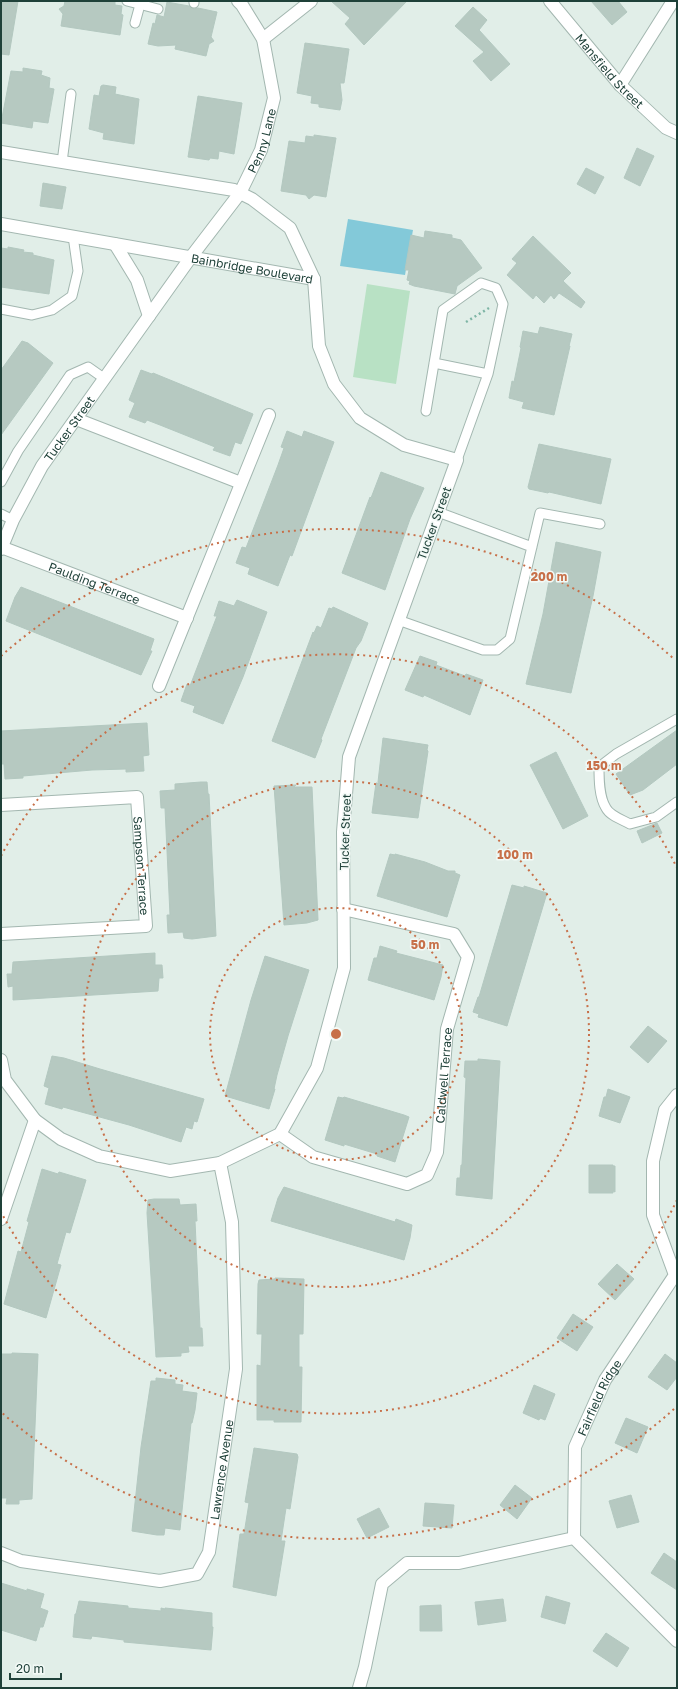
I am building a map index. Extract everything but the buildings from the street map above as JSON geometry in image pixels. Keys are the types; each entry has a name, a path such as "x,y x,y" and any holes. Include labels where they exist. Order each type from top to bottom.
{"street":[{"name":"Penny Lane","path":"238,1 263,39 274,98 261,150 240,193"},
{"path":"263,39 311,1"},
{"name":"Mansfield Street","path":"550,1 620,85 666,128 677,133"},
{"path":"620,85 673,1"},
{"name":"Bainbridge Boulevard","path":"1,152 234,190 252,199 290,228 314,279"},
{"name":"Tucker Street","path":"1,548 13,520 42,466 191,257 240,193"},
{"name":"Bainbridge Boulevard","path":"1,224 314,279"},
{"path":"115,244 137,280 149,316"},
{"path":"314,279 319,346 334,384 360,418 404,445 457,460"},
{"path":"159,686 269,415"},
{"path":"76,419 242,483"},
{"name":"Tucker Street","path":"280,1134 317,1068 344,968 343,832 349,757 457,460"},
{"name":"Paulding Terrace","path":"1,548 187,618"},
{"name":"Sampson Terrace","path":"1,805 137,797 146,926 1,934"},
{"name":"Caldwell Terrace","path":"280,1134 313,1157 407,1184 427,1175 437,1152 447,1029 468,957 454,934 343,910"},
{"path":"1,1060 5,1080 35,1120 61,1139 99,1156 170,1171 220,1163 280,1134"},
{"name":"Fairfield Ridge","path":"574,1538 575,1447 605,1380 676,1274 653,1215 652,1162 665,1110 677,1095"},
{"path":"2,1215 35,1120"},
{"name":"Lawrence Avenue","path":"1,1554 20,1561 160,1581 197,1574 209,1552 236,1369 232,1222 220,1163"},
{"path":"359,1688 365,1667 382,1584 407,1563 459,1563 574,1538 677,1641"}],"lane":[{"path":"127,1 141,3 158,9"},
{"path":"135,23 141,3"},
{"path":"62,162 71,94"},
{"path":"1,309 32,315 52,310 72,296 78,271 72,236"},
{"path":"426,411 443,310 480,283 496,288 503,304 488,374 457,460"},
{"path":"434,363 488,374"},
{"path":"1,482 18,451 70,376 88,368 105,379"},
{"path":"438,512 532,547"},
{"path":"398,620 483,650 497,650 510,639 540,513 600,524"},
{"path":"1,514 13,520"},
{"path":"677,719 616,754 600,767 599,786 606,809 616,817 630,824 656,817 677,802"}],"green space":[{"path":"367,284 410,291 396,384 353,377"}],"water":[{"path":"348,219 413,230 405,275 340,266"}]}
